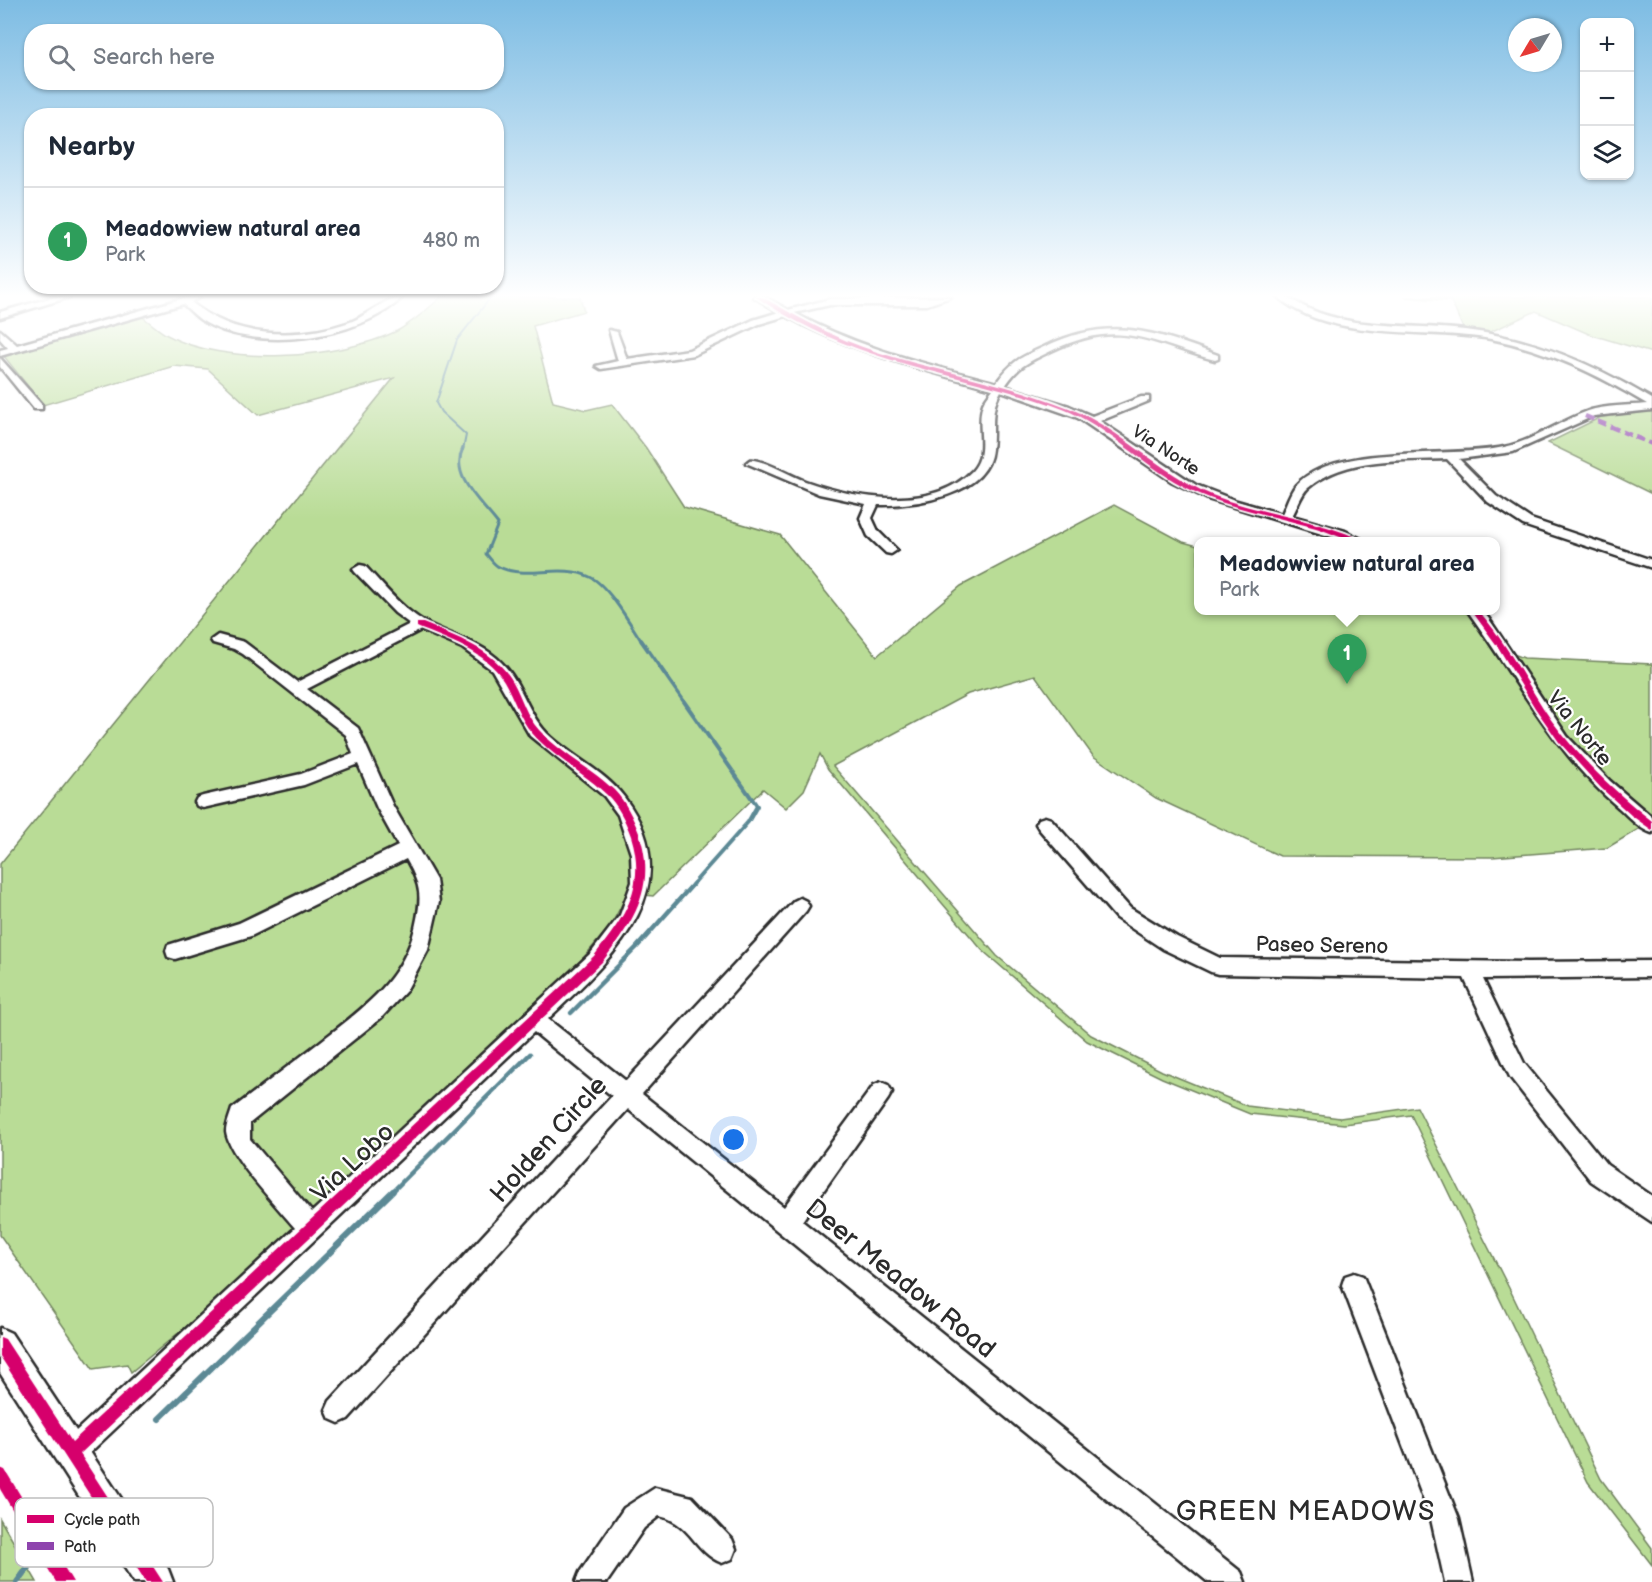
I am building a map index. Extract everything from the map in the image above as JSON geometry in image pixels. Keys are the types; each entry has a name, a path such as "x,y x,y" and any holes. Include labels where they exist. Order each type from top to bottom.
{"main road":[{"path":"0,1344 100,1498"},
{"path":"145,1567 155,1582"}],"street":[{"path":"8,371 38,407"},
{"name":"Via Norte","path":"944,371 1044,400 1092,420 1151,463 1192,488 1230,503 1286,517 1346,537"},
{"path":"752,463 842,498 873,502 907,501 941,493 968,481 984,463 989,403 1011,371"},
{"path":"1599,371 1652,405"},
{"path":"1092,420 1145,399"},
{"path":"1286,517 1301,487 1335,469 1370,459 1450,456 1509,450 1592,414 1652,405"},
{"path":"1450,456 1492,499 1527,522 1571,539 1652,564"},
{"path":"873,502 866,518 872,533 891,550"},
{"path":"297,688 420,625 400,610 360,570"},
{"name":"Via Norte","path":"1479,615 1498,636 1538,707 1581,765 1652,826"},
{"name":"Via Lobo","path":"71,1453 598,959 630,912 640,885 636,833 627,813 612,794 533,729 506,677 493,662 479,652 420,625"},
{"path":"218,640 239,645 352,732 385,808 427,880 430,902 418,950 399,985 375,1011 240,1117 237,1131 241,1145 310,1229"},
{"path":"203,802 304,779 361,757"},
{"name":"Paseo Sereno","path":"1045,824 1123,913 1170,943 1218,966 1652,969"},
{"path":"175,951 244,930 409,849"},
{"name":"Holden Circle","path":"339,1410 800,906"},
{"path":"1469,969 1517,1070 1599,1173 1652,1210"},
{"name":"Deer Meadow Road","path":"534,1020 1231,1582"},
{"path":"787,1222 881,1092"},
{"path":"1354,1286 1445,1520 1459,1582"},
{"path":"590,1582 634,1518 655,1502 682,1507 722,1549"}],"green space":[{"path":"16,371 158,371 43,405"},
{"path":"210,371 545,371 553,402 586,410 612,404 646,448 684,507 780,535 877,656 961,586 1114,505 1183,542 1194,545 1194,615 1470,615 1497,648 1524,658 1652,664 1652,821 1607,848 1492,857 1280,856 1156,798 1093,756 1035,675 968,694 833,766 997,956 1091,1035 1162,1071 1247,1106 1340,1118 1417,1107 1512,1294 1601,1479 1652,1548 1652,1565 1588,1482 1411,1115 1344,1124 1250,1114 1162,1078 1087,1041 982,950 828,769 820,754 804,790 786,808 763,789 653,896 628,893 611,925 584,957 217,1301 131,1372 127,1364 93,1369 0,1235 0,864 394,378 258,415"},
{"path":"1652,411 1652,494 1548,443 1601,417"},
{"path":"0,1519 15,1545 15,1567 28,1567 37,1582 0,1582"}],"waterway":[{"path":"447,371 436,403 441,412 466,435 463,450"},
{"path":"463,448 460,469 464,479 469,489 498,524 486,554 494,563 510,571 568,571 590,577 604,588 642,642"},
{"path":"641,640 757,806 748,822 692,885"},
{"path":"571,1013 636,948 694,883"},
{"path":"393,1191 530,1054"},
{"path":"159,1419 393,1191"},
{"path":"17,1582 28,1567"}],"marked path":[{"path":"1585,416 1652,444"}],"cycle path":[{"path":"937,371 1038,399 1082,415 1160,469 1212,497 1348,537"},
{"path":"1478,615 1501,645 1549,723 1575,756 1620,800 1652,826"},
{"path":"71,1453 598,959 621,928 635,903 641,882 640,854 632,826 618,801 601,784 536,732 505,676 497,666 467,645 420,625"},
{"path":"0,1344 100,1498"},
{"path":"0,1475 15,1500"},
{"path":"56,1567 65,1582"},
{"path":"145,1567 155,1582"}],"place":[{"name":"Meadowview natural area","path":"1347,684"}],"district":[{"name":"GREEN MEADOWS","path":"1306,1511"}]}
